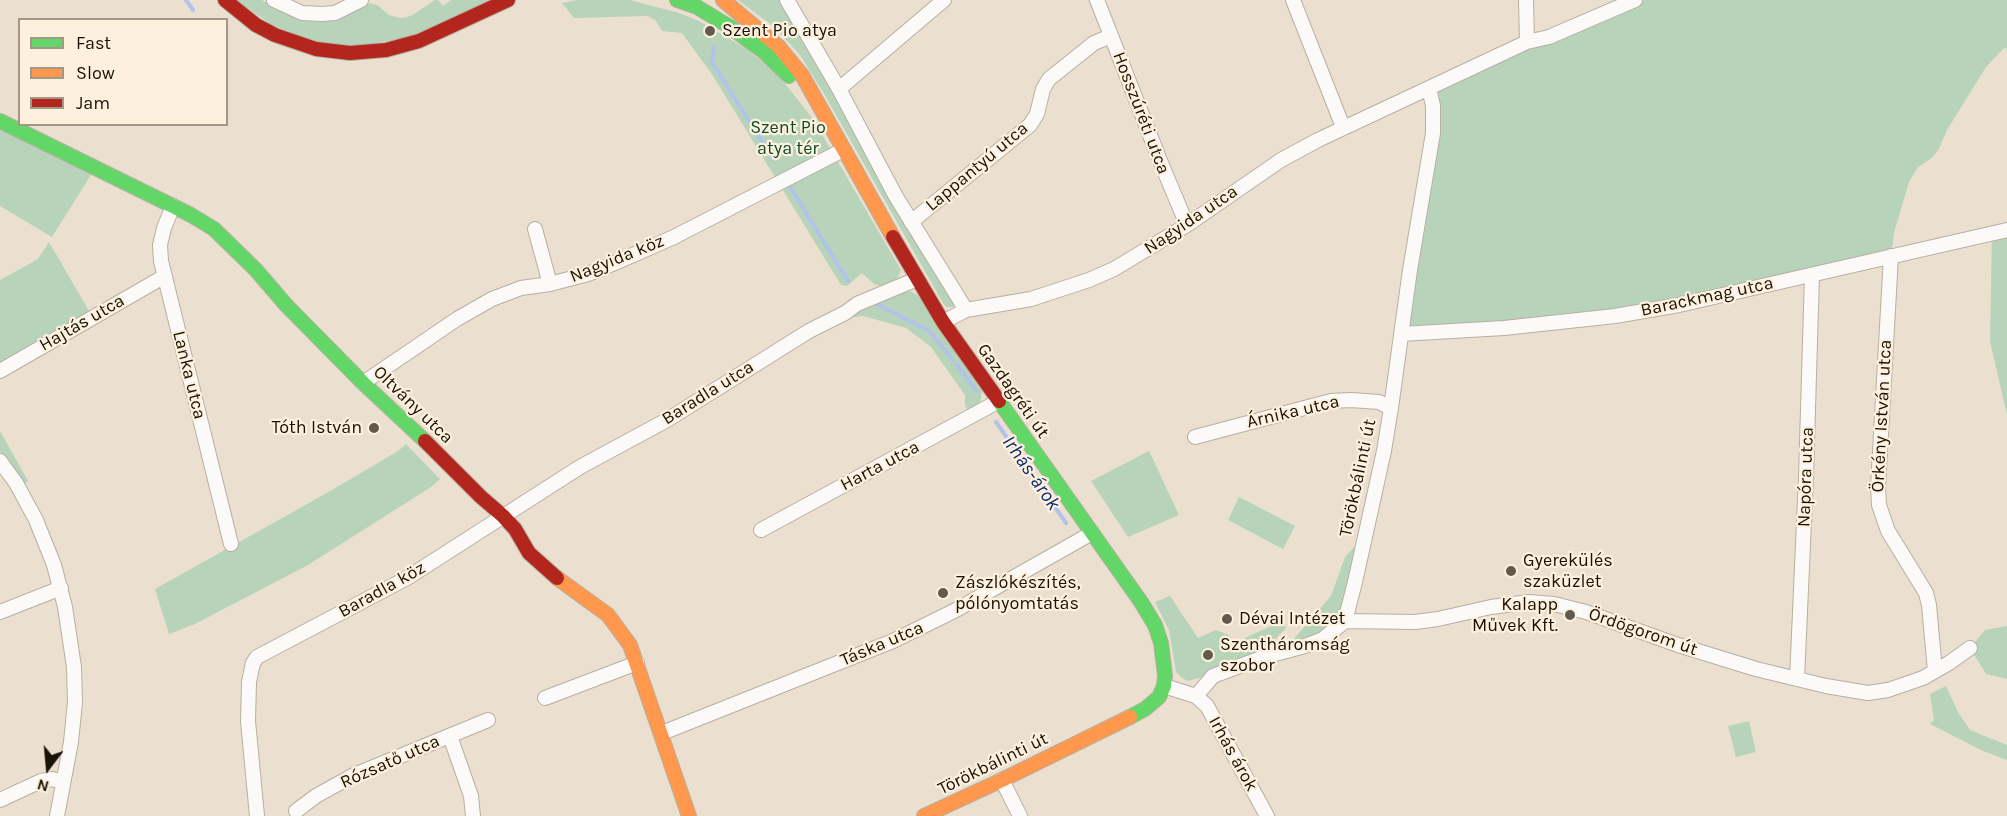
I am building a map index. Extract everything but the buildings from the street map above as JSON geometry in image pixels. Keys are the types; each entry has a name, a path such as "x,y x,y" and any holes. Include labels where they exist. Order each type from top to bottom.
{"street":[{"path":"225,0 256,24 275,35 316,49 350,53 386,50 419,41 504,2 521,0"},
{"path":"274,0 292,9 312,14 335,13 361,0"},
{"path":"677,0 702,2"},
{"name":"Gazdagréti út","path":"723,0 779,47 802,75 823,116 943,322 1155,625 1164,660 1164,686"},
{"path":"787,0 839,89 911,222 966,310"},
{"path":"839,89 944,0"},
{"name":"Hosszúréti utca","path":"1097,0 1187,225"},
{"path":"1293,0 1343,127"},
{"path":"1526,0 1527,42"},
{"path":"1429,88 1527,42 1549,37 1635,0"},
{"name":"Gazdagréti út","path":"702,2 765,35"},
{"name":"Gazdagréti út","path":"702,2 773,60 823,116"},
{"name":"Lappantyú utca","path":"911,222 1030,125 1037,114 1043,88 1049,79 1094,43 1111,36"},
{"name":"Nagyida utca","path":"943,322 966,310 1031,299 1089,280 1114,269 1187,225 1281,160 1343,127 1429,88"},
{"name":"Törökbálinti út","path":"1345,621 1384,451 1391,408 1433,133 1433,106 1429,88"},
{"name":"Oltvány utca","path":"0,121 173,206 214,229 363,383 503,516 543,567 608,615 630,645 689,816"},
{"name":"Nagyida köz","path":"363,383 457,319 492,299 521,288 550,284 588,274 674,237 843,150"},
{"name":"Lanka utca","path":"173,206 160,245 161,261 231,544"},
{"path":"535,229 550,284"},
{"name":"Barackmag utca","path":"1401,334 1504,328 1615,316 1679,305 2007,230"},
{"name":"Örkény István utca","path":"1891,256 1878,488 1879,505 1888,531 1926,593 1935,671"},
{"name":"Napóra utca","path":"1797,679 1812,275"},
{"name":"Hajtás utca","path":"0,371 165,276"},
{"name":"Baradla utca","path":"503,516 580,468 667,420 808,331 845,313 857,304 917,279"},
{"name":"Harta utca","path":"761,530 999,401"},
{"name":"Árnika utca","path":"1195,437 1331,401 1379,402 1391,408"},
{"path":"0,461 16,483 36,519 61,588 74,667 75,702 71,742 57,816"},
{"name":"Baradla köz","path":"257,816 248,721 249,682 253,663 257,657 407,578 503,516"},
{"name":"Táska utca","path":"662,733 893,641 956,610 1092,533"},
{"path":"0,612 61,588"},
{"name":"Ördögorom út","path":"1345,621 1415,622 1529,602 1554,604 1586,612 1678,645 1756,669 1855,691 1878,692 1903,686 1935,671 1970,648"},
{"path":"1164,686 1196,696 1213,676 1323,639 1345,621"},
{"path":"545,698 637,663"},
{"name":"Törökbálinti út","path":"924,816 1144,709 1159,698 1164,686"},
{"name":"Irhás árok","path":"1196,696 1207,706 1267,816"},
{"name":"Rózsatő utca","path":"296,811 316,796 352,776 489,720"},
{"path":"450,736 471,796 473,816"},
{"path":"0,800 41,781 52,779 63,782"},
{"path":"1002,780 1020,816"}],"green space":[{"path":"236,0 262,0 296,19 322,21 339,18 369,3 377,5 389,15 400,18 411,16 435,0 443,6 451,0 493,0 406,38 357,46 316,41 272,25"},
{"name":"Szent Pio atya tér","path":"578,0 630,0 679,13 699,21 747,49 779,76 813,119 901,270 897,280 881,286 874,284 862,273 847,286 841,285 713,76 682,33 662,31 656,21 648,16 574,18 562,3"},
{"path":"738,0 782,0 955,304 953,307 946,307 943,303 800,55 773,26"},
{"path":"1635,0 2007,0 2007,50 2005,47 1986,67 1947,130 1939,149 1932,158 1918,167 1909,182 1894,233 1891,256 1679,305 1401,334 1433,133 1429,88"},
{"path":"0,128 91,175 52,237 0,206"},
{"path":"2007,225 2007,415 1990,341 1992,233"},
{"path":"49,242 89,311 0,367 0,280 38,259"},
{"path":"910,291 920,297 982,391 980,404 969,412 965,406 965,395 931,347 906,328 853,315 870,307 876,299"},
{"path":"0,431 28,481 24,485 0,452"},
{"path":"406,444 440,479 431,487 308,565 195,624 169,634 155,589 325,494"},
{"path":"1149,451 1179,515 1128,537 1091,481"},
{"path":"1239,497 1295,526 1283,549 1228,520"},
{"path":"1355,546 1356,559 1340,618 1329,630 1296,643 1293,640 1331,596 1345,557"},
{"path":"1170,596 1198,638 1216,630 1229,635 1234,643 1282,621 1286,628 1264,651 1188,681 1176,672 1169,630 1155,602"},
{"path":"2007,626 2007,679 1986,674 1970,648 1985,630"},
{"path":"1946,686 1958,712 1970,730 2007,745 2007,760 1983,751 1930,724 1934,720 1930,694"},
{"path":"1749,721 1756,752 1736,757 1728,726"}],"waterway":[{"path":"186,0 193,10"},
{"name":"Irhás-árok","path":"714,48 713,64 773,159"},
{"name":"Irhás-árok","path":"789,185 848,281"},
{"name":"Irhás-árok","path":"877,304 929,331 953,360"},
{"name":"Irhás-árok","path":"957,365 976,391"},
{"name":"Irhás-árok","path":"996,422 1066,523"}],"traffic: fast":[{"path":"677,0 697,7 730,27 763,51 789,76"},
{"path":"0,121 191,215 214,229 363,383 425,441"},
{"path":"999,401 1155,625 1161,643 1164,686 1159,697 1145,709 1130,717"}],"traffic: slow":[{"path":"723,0 779,47 802,75 893,237"},
{"path":"557,578 608,615 630,645 689,816"},
{"path":"924,816 1130,717"}],"traffic: jam":[{"path":"225,0 256,25 275,35 316,49 350,53 386,50 419,41 508,0"},
{"path":"893,237 943,322 999,401"},
{"path":"425,441 503,516 515,529 529,553 557,578"}],"place":[{"name":"Szent Pio atya","path":"710,31"},
{"name":"Tóth István","path":"374,428"},
{"name":"Gyerekülés szaküzlet","path":"1511,571"},
{"name":"Zászlókészítés, pólónyomtatás","path":"943,593"},
{"name":"Kalapp Művek Kft.","path":"1570,615"},
{"name":"Dévai Intézet","path":"1227,619"},
{"name":"Szentháromság szobor","path":"1208,655"}]}
